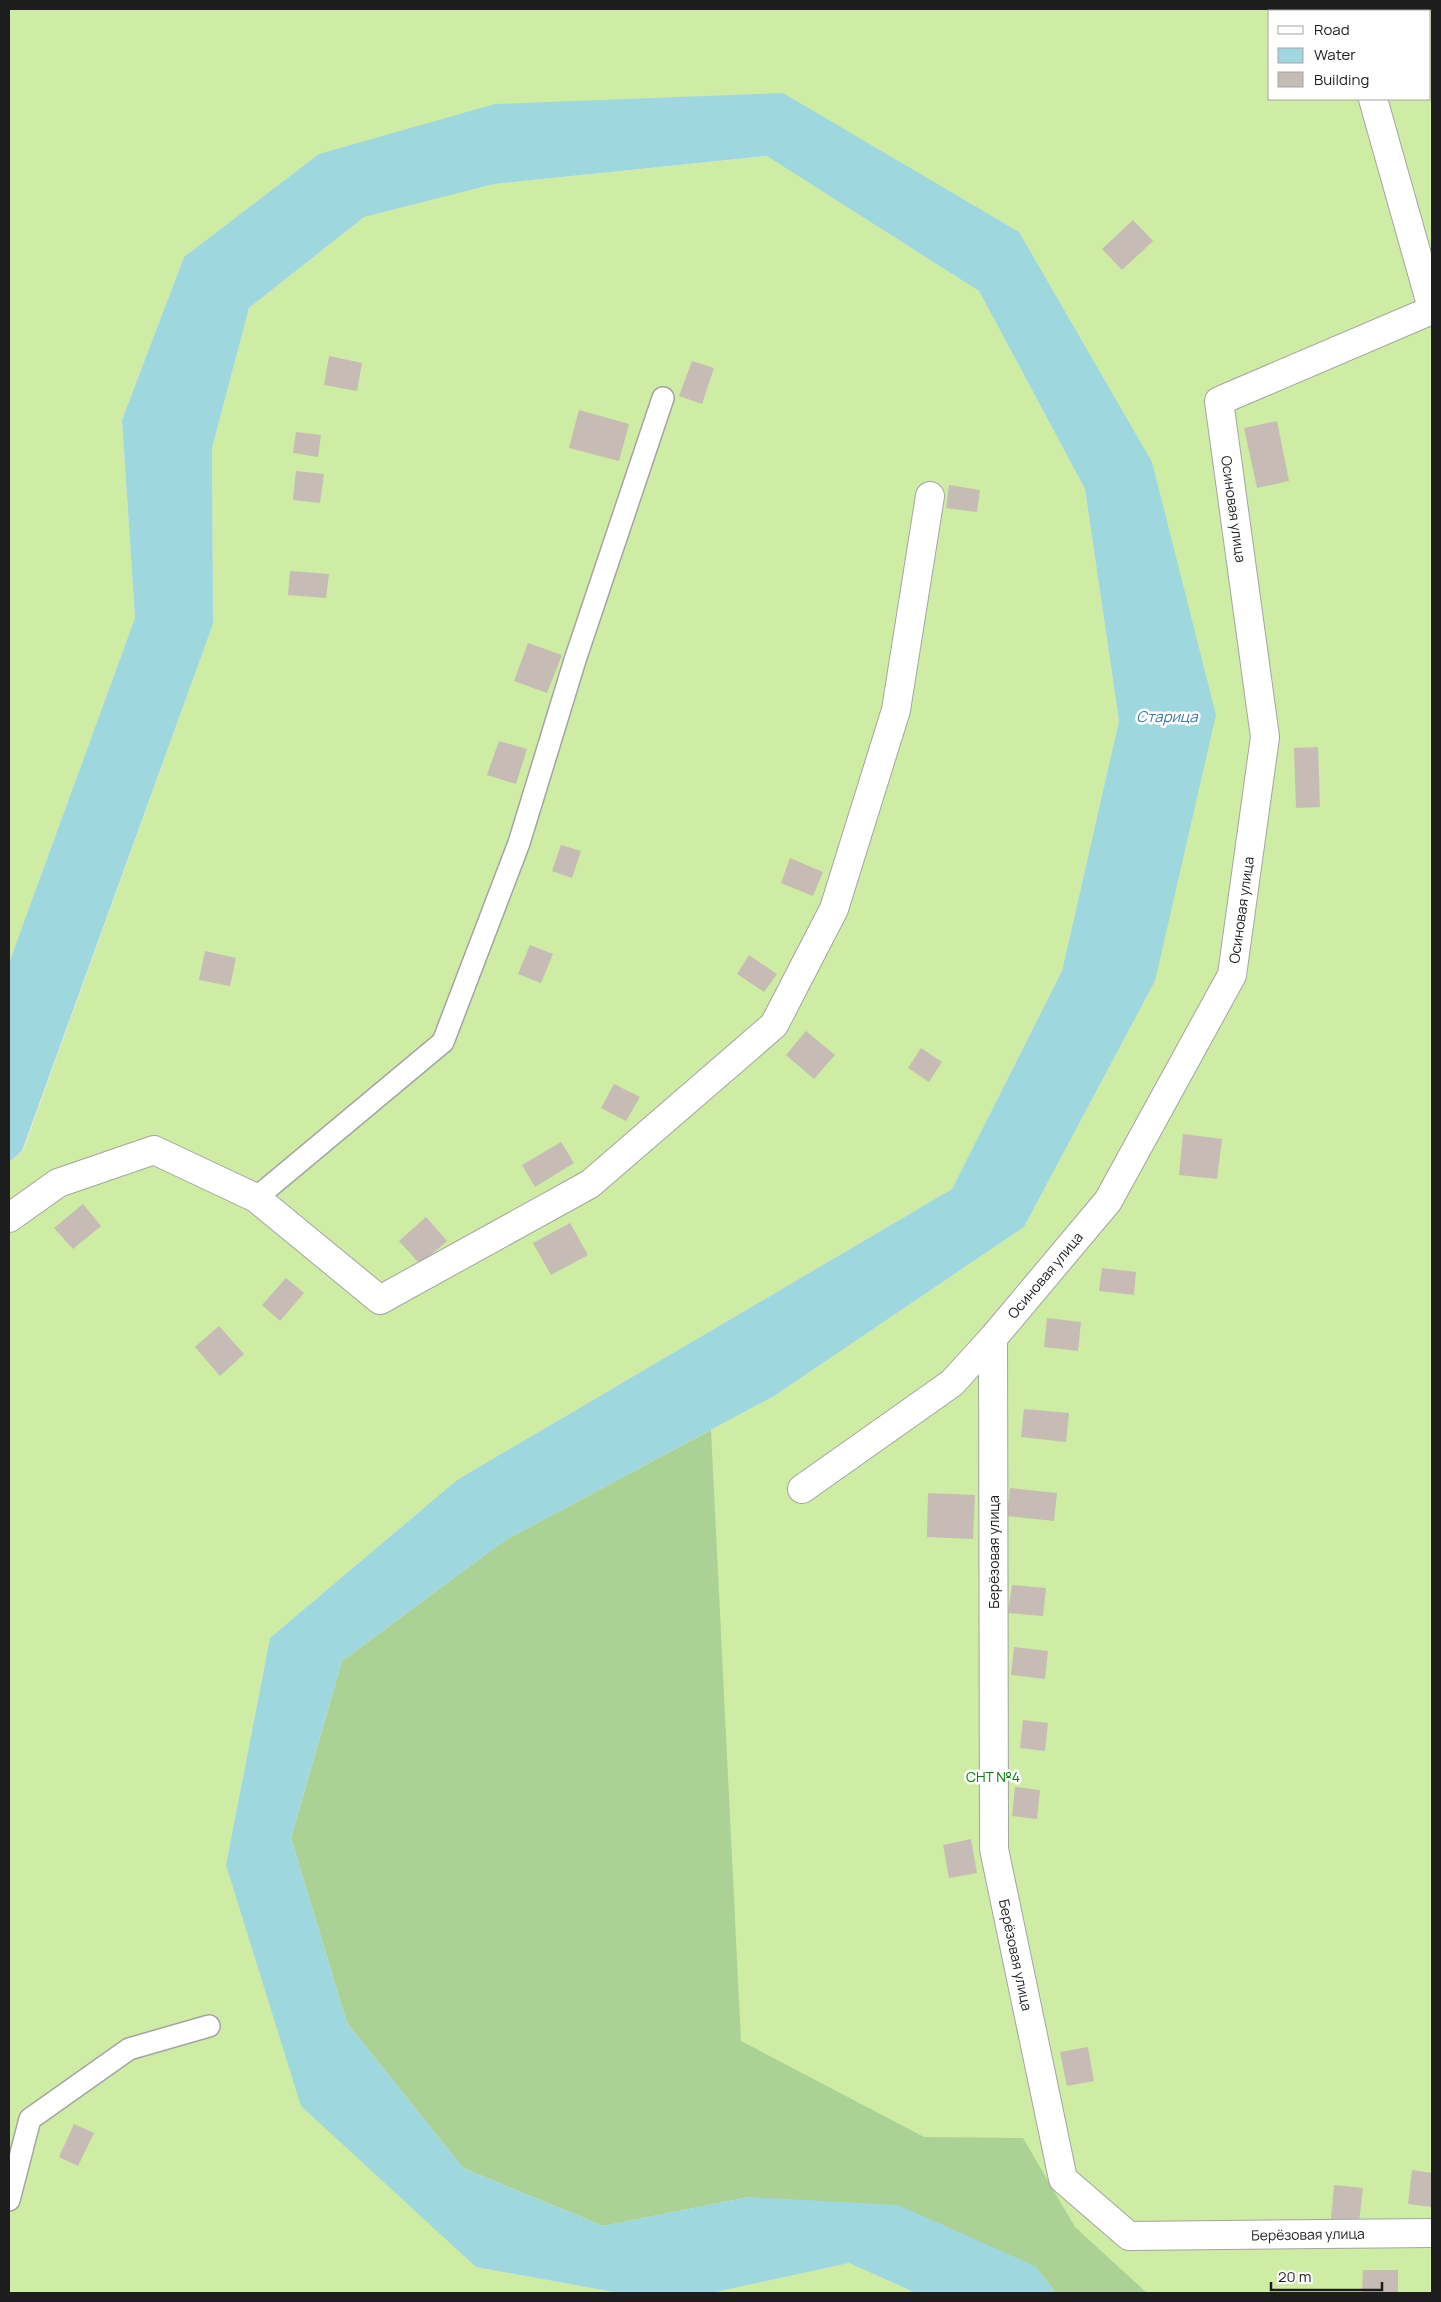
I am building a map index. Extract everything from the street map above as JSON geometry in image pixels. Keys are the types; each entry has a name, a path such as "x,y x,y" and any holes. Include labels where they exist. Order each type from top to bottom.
{"street":[{"name":"Осиновая улица","path":"802,1489 952,1383 1108,1201 1232,975 1265,737 1219,400 1432,309 1372,100"},
{"path":"9,1218 58,1183 154,1150 256,1198 380,1300 590,1184 774,1024 834,909 896,710 930,496"},
{"name":"Берёзовая улица","path":"992,1338 994,1849 1063,2179 1129,2236 1432,2233"}],"lane":[{"path":"256,1198 444,1042 519,843 575,660 663,398"},
{"path":"9,2200 30,2119 129,2049 209,2026"}],"green space":[{"name":"СНТ №4","path":"9,9 1432,9 1432,2293 1056,2293 1035,2266 749,2197 504,1541 774,1396 1024,1227 1155,981 1152,462 783,93 319,154 184,257 122,420 135,618 9,963"},
{"path":"768,156 979,291 1085,489 1119,721 1062,971 952,1189 457,1480 270,1638 226,1865 476,2267 619,2293 9,2293 9,1162 23,1151 213,624 212,448 249,308 364,217 494,184"},
{"path":"711,1430 741,2041 924,2137 1023,2138 1075,2227 1147,2293 1056,2293 1035,2266 749,2197 603,2226 463,2168 347,2023 291,1838 342,1661 504,1541"},
{"path":"849,2263 916,2293 711,2293"}],"water":[{"name":"Старица","path":"783,93 1019,232 1152,462 1216,715 1155,981 1024,1227 774,1396 504,1541 342,1661 291,1838 347,2023 463,2168 603,2226 749,2197 898,2205 1035,2266 1056,2293 916,2293 849,2263 711,2293 619,2293 476,2267 301,2106 226,1865 270,1638 457,1480 952,1189 1062,971 1119,721 1085,489 979,291 767,156 494,184 364,217 249,308 212,448 213,624 22,1151 9,1162 9,963 135,618 122,420 184,257 319,154 495,104"}],"building":[{"path":"1133,220 1153,241 1122,270 1102,249"},
{"path":"329,356 362,363 357,391 324,385"},
{"path":"692,361 714,368 702,404 679,396"},
{"path":"579,410 629,424 619,461 569,448"},
{"path":"1277,421 1289,481 1257,488 1244,428"},
{"path":"296,432 321,435 318,457 293,453"},
{"path":"296,471 324,474 320,503 293,500"},
{"path":"949,485 980,490 977,512 946,508"},
{"path":"290,571 329,574 326,598 288,595"},
{"path":"528,643 562,655 547,693 514,681"},
{"path":"499,741 527,749 516,784 487,775"},
{"path":"1318,747 1320,807 1296,808 1294,748"},
{"path":"561,845 581,851 572,878 552,871"},
{"path":"790,858 823,872 813,896 781,883"},
{"path":"530,945 553,954 541,983 518,974"},
{"path":"205,951 236,958 230,986 199,980"},
{"path":"749,955 777,974 764,992 737,974"},
{"path":"806,1031 835,1055 814,1079 786,1055"},
{"path":"921,1048 942,1062 929,1082 908,1068"},
{"path":"614,1084 640,1097 626,1121 601,1108"},
{"path":"1183,1134 1222,1139 1217,1179 1179,1175"},
{"path":"561,1142 574,1163 535,1187 522,1165"},
{"path":"83,1204 101,1226 73,1249 54,1228"},
{"path":"426,1217 447,1241 420,1264 399,1241"},
{"path":"570,1223 588,1255 551,1275 533,1243"},
{"path":"1102,1268 1136,1272 1134,1295 1099,1291"},
{"path":"286,1278 304,1293 280,1321 262,1305"},
{"path":"1047,1318 1081,1322 1078,1351 1044,1347"},
{"path":"219,1326 244,1354 220,1376 195,1347"},
{"path":"1024,1409 1069,1413 1066,1442 1021,1437"},
{"path":"1010,1488 1057,1493 1054,1521 1007,1516"},
{"path":"928,1493 975,1495 973,1539 927,1537"},
{"path":"1012,1585 1046,1588 1043,1616 1008,1613"},
{"path":"1014,1647 1048,1651 1045,1679 1011,1675"},
{"path":"1023,1720 1048,1723 1045,1751 1020,1748"},
{"path":"1015,1787 1040,1790 1037,1819 1012,1816"},
{"path":"971,1839 977,1873 949,1878 943,1845"},
{"path":"1088,2047 1094,2081 1067,2086 1060,2052"},
{"path":"74,2124 94,2133 78,2166 59,2157"},
{"path":"1412,2170 1432,2173 1432,2207 1408,2204"},
{"path":"1334,2185 1363,2188 1359,2222 1331,2219"},
{"path":"1363,2270 1398,2270 1398,2293 1362,2293"}]}
